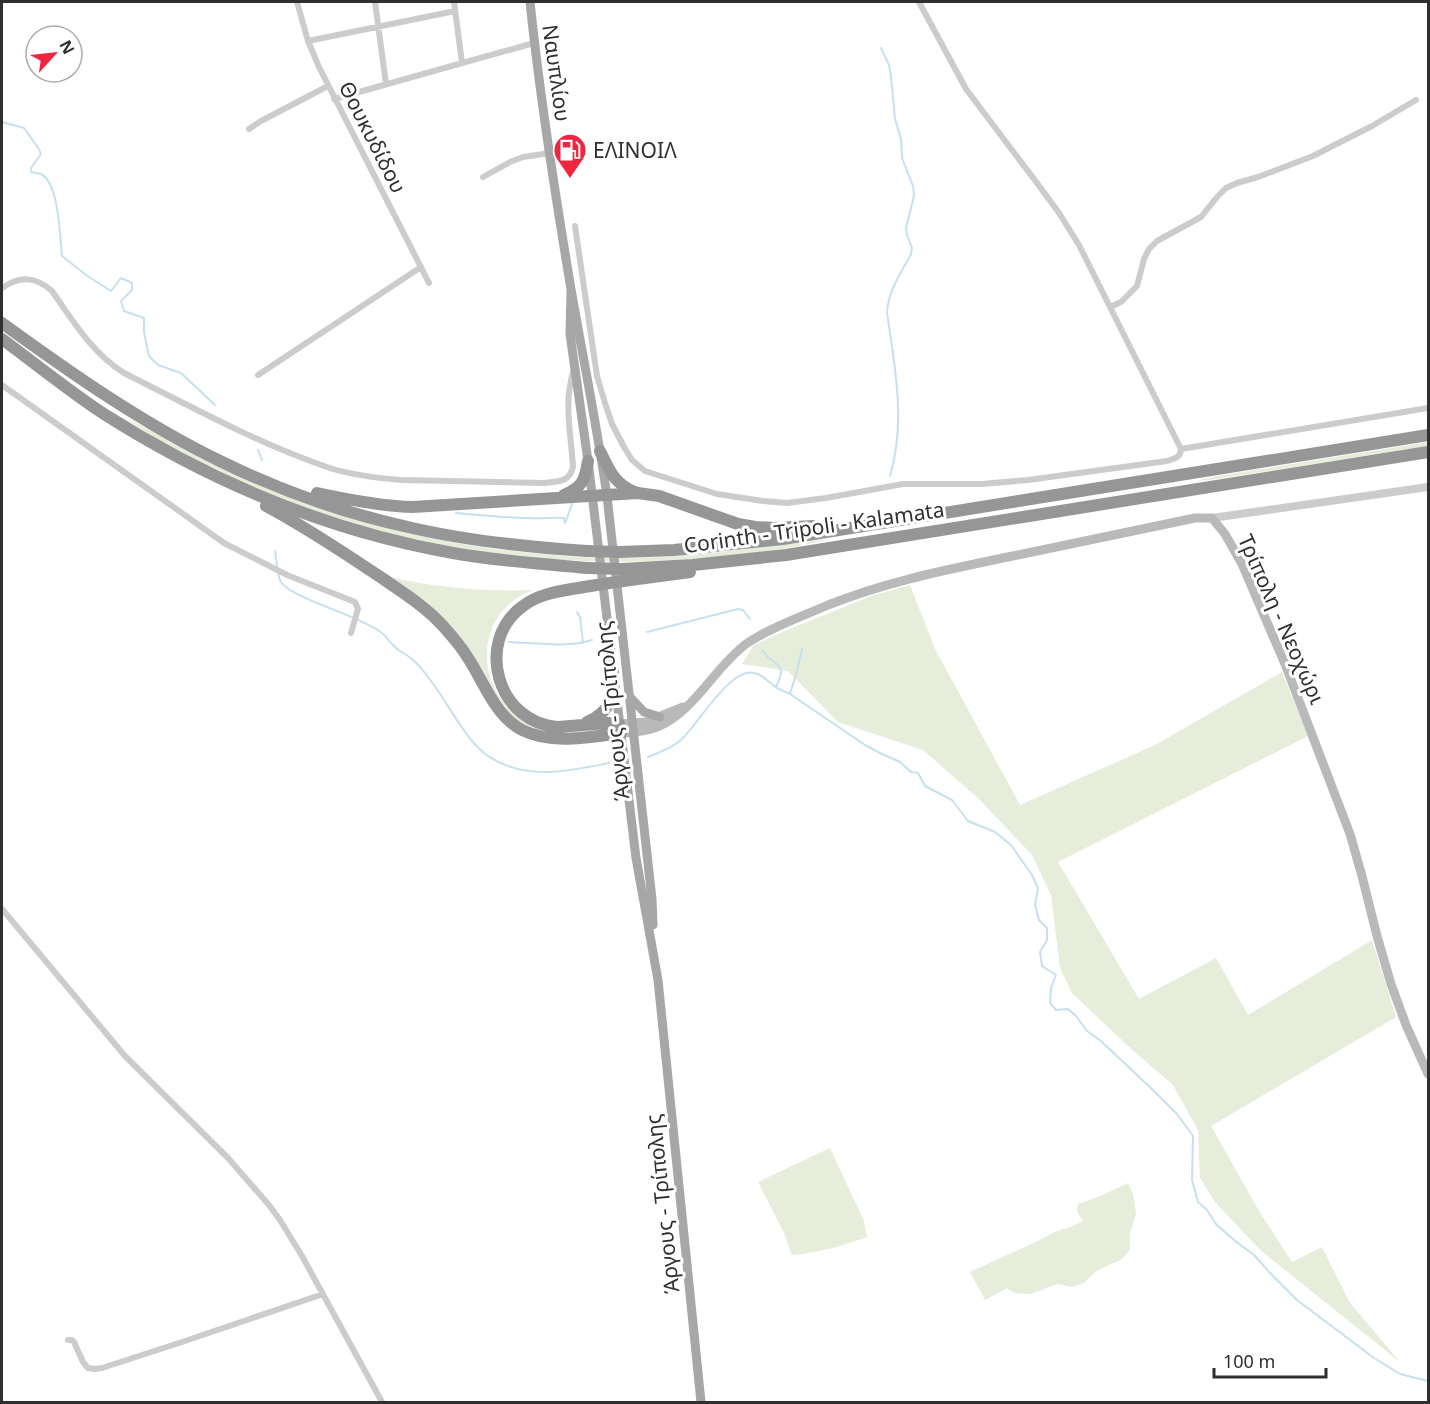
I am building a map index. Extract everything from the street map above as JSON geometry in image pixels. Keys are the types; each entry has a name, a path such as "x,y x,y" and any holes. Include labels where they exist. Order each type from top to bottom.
{"highway":[{"name":"Corinth - Tripoli - Kalamata","path":"2,323 99,391 141,417 213,458 266,481 360,515 416,529 490,543 587,551 674,550 783,539 1428,435"},
{"name":"Corinth - Tripoli - Kalamata","path":"2,339 62,385 154,444 213,476 300,512 387,539 446,552 488,559 588,568 622,575 676,566 786,555 1428,452"},
{"path":"600,452 616,481 625,488 638,493"},
{"path":"557,498 581,485 588,461"},
{"path":"213,476 325,541 425,608 459,644 504,715 522,730 539,736 578,738 626,728"},
{"path":"266,481 386,507 638,493 659,496 727,521 755,527 867,525"},
{"path":"622,575 590,586 543,597 523,605 506,624 496,655 498,671 506,696 519,711 534,721 550,726 607,723 626,728"},
{"path":"582,724 600,715 609,704 613,671"}],"main road":[{"name":"Ναυπλίου","path":"530,2 571,291 600,452"},
{"name":"Ναυπλίου","path":"571,291 570,325 588,461"},
{"name":"Άργους - Τρίπολης","path":"600,452 607,495 629,696 626,728"},
{"name":"Άργους - Τρίπολης","path":"588,461 613,671 626,728 636,858 656,966 701,1402"},
{"name":"Τρίπολη - Νεοχώρι","path":"626,728 645,731 675,718 746,644 861,592 903,579 982,562 1195,518 1212,518 1225,534 1242,564 1285,664 1352,842 1398,1005 1428,1074"},
{"path":"629,696 644,712 660,717"},
{"name":"Τρίπολη - Νεοχώρι","path":"626,728 686,706"}],"street":[{"name":"Θουκυδίδου","path":"297,2 308,41 334,99 429,283"},
{"path":"375,2 386,84"},
{"path":"454,2 462,63"},
{"path":"575,226 597,376 604,403 624,447 632,460 645,471 717,494 787,502 826,498 903,484 982,484 1051,477 1174,459 1180,455 1181,449 1079,245 1059,213 972,98 919,2"},
{"path":"308,41 455,11"},
{"path":"334,99 534,42"},
{"path":"249,129 328,86"},
{"path":"1110,308 1121,302 1137,286 1149,249 1157,241 1201,217 1226,188 1313,156 1372,126 1416,100"},
{"path":"483,177 523,157 550,153"},
{"path":"258,375 421,267"},
{"path":"2,288 25,279 35,280 44,285 52,291 92,346 114,366 264,444 326,467 382,478 544,483 565,479 572,472 573,467 568,398 569,385 575,366"},
{"path":"2,385 224,543 273,569 355,602 358,609 351,633"},
{"path":"1181,449 1428,408"},
{"path":"1212,518 1428,487"},
{"path":"2,909 125,1056 228,1158 269,1205 298,1249 382,1402"},
{"path":"68,1340 74,1342 88,1368 102,1368 323,1294"}],"green space":[{"path":"122,416 228,471 300,501 407,533 480,547 517,552 614,558 701,554 831,539 753,553 648,561 535,558 480,552 425,542 370,528 262,491 190,458"},
{"path":"1428,442 1428,446 1196,481 1217,476"},
{"path":"384,576 458,588 533,590 513,601 495,622 487,648 487,662 495,688 508,708 522,718 604,727 605,732 576,735 539,732 506,714 469,656"},
{"path":"910,585 935,649 1020,805 1155,745 1282,672 1308,736 1058,862 1139,999 1216,958 1248,1015 1372,940 1396,1017 1211,1126 1259,1211 1292,1262 1322,1247 1350,1303 1400,1362 1260,1250 1215,1202 1200,1178 1198,1130 1173,1085 1072,993 1060,968 1051,895 1032,855 979,799 923,750 838,722 788,671 742,664 754,645 874,595"},
{"path":"830,1148 864,1221 867,1237 830,1249 792,1255 784,1233 758,1182"},
{"path":"1128,1183 1133,1194 1136,1214 1130,1233 1130,1250 1121,1260 1095,1272 1084,1283 1071,1287 1058,1284 1030,1294 1014,1293 1007,1288 985,1300 970,1272 1083,1221 1077,1211 1078,1204"}],"waterway":[{"path":"881,48 889,65 902,158 913,186 914,196 906,228 912,248 911,254 892,290 887,313 898,395 897,436 890,476"},
{"path":"2,122 24,128 39,149 41,154 31,168 31,172 41,174 52,188 58,211 62,256 111,291 121,278 132,283 132,290 121,301 124,311 144,318 144,332 149,356 158,365 181,373 215,405"},
{"path":"258,450 262,460"},
{"path":"566,521 572,504"},
{"path":"456,513 511,518 564,518 565,523"},
{"path":"275,551 277,571 281,582 298,595 359,620 382,633 420,667 467,734 484,753 493,759 507,766 536,772 565,771 609,763"},
{"path":"647,632 738,609 743,610 750,619"},
{"path":"577,612 580,617 583,643"},
{"path":"509,642 562,644 592,640"},
{"path":"790,694 802,649"},
{"path":"762,650 780,669 780,679 776,687"},
{"path":"648,757 681,740 725,688 735,679 754,673 764,677 777,688 790,694 865,745 900,762 911,772 918,773 925,786 952,800 968,821 995,832 1011,845 1032,875 1038,888 1035,905 1039,920 1047,928 1047,940 1040,952 1042,966 1056,975 1051,988 1050,1003 1056,1010 1068,1009 1087,1031 1101,1041 1177,1114 1193,1136 1192,1180 1198,1202 1207,1210 1216,1224 1254,1255 1297,1300 1374,1358 1400,1374 1428,1381"}],"place":[{"name":"ΕΛΙΝΟΙΛ","path":"570,179"}]}
